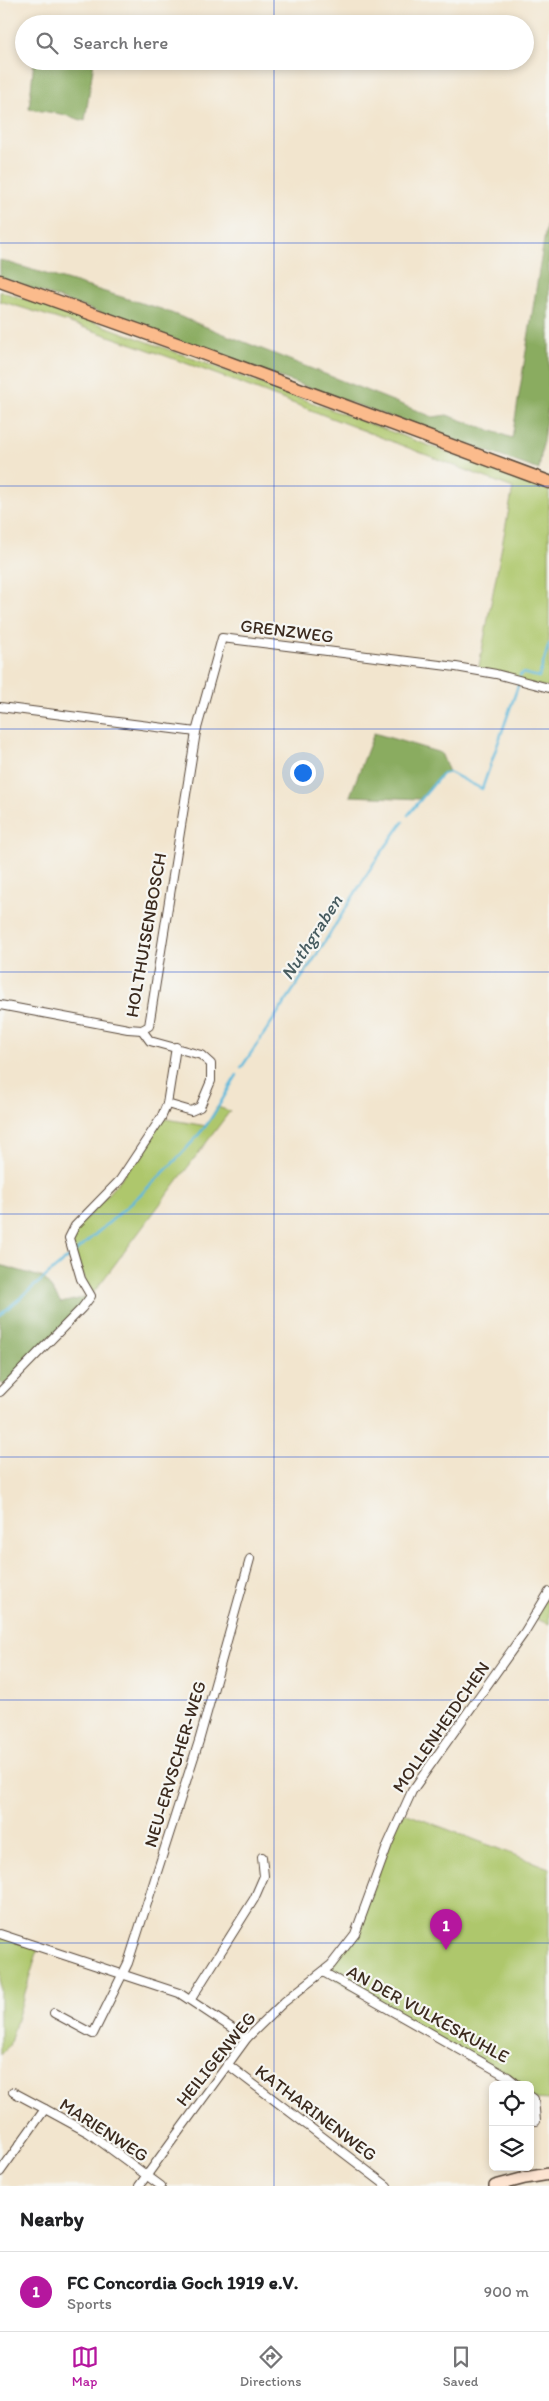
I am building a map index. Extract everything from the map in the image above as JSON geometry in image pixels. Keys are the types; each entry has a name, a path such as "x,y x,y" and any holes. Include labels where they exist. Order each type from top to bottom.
{"main road":[{"path":"0,281 202,353 549,482"},
{"path":"496,2186 549,2174"}],"street":[{"name":"GRENZWEG","path":"196,732 222,638 456,667 496,674 549,688"},
{"path":"0,707 196,732"},
{"name":"HOLTHUISENBOSCH","path":"0,1005 128,1029 142,1030 149,1026 196,732"},
{"path":"142,1030 150,1041 201,1055 211,1064 213,1074 200,1107 191,1111 167,1104"},
{"path":"0,1392 76,1315 90,1296 81,1279 69,1238 75,1226 120,1180 161,1118 167,1104 176,1047"},
{"name":"NEU-ERVSCHER-WEG","path":"54,2013 93,2034 120,1975 128,1962 199,1741 250,1559"},
{"name":"MOLLENHEIDCHEN","path":"331,1965 355,1934 388,1844 412,1791 524,1633 549,1592"},
{"path":"191,2000 254,1899 264,1876 262,1857"},
{"path":"0,1934 179,1993 247,2038"},
{"name":"HEILIGENWEG","path":"139,2186 247,2038 284,2002 331,1965"},
{"name":"AN DER VULKESKUHLE","path":"323,1972 513,2081"},
{"name":"KATHARINENWEG","path":"227,2064 387,2186"},
{"name":"MARIENWEG","path":"13,2092 89,2133 161,2186"},
{"path":"534,2099 536,2121"},
{"name":"MARIENWEG","path":"0,2172 45,2109"}],"green space":[{"path":"33,70 93,70 85,121 61,114 29,109"},
{"path":"549,209 549,398 539,470 0,277 0,260 161,309 433,417 447,415 512,438"},
{"path":"0,291 91,321 549,490 549,688 478,671 513,488 194,366 65,321 0,301"},
{"path":"374,733 441,753 449,772 442,774 420,799 350,796"},
{"path":"217,1107 230,1111 91,1296 69,1238 120,1180 161,1118 206,1126"},
{"path":"0,1265 44,1278 61,1303 91,1296 7,1385 0,1383"},
{"path":"549,1592 549,1624 533,1618"},
{"path":"402,1812 549,1868 549,2100 534,2099 534,2081 511,2081 323,1972 355,1934"},
{"path":"0,1934 39,1946 9,2046 0,2054"}],"waterway":[{"name":"Nuthgraben","path":"520,676 522,673 539,677 549,644"},
{"name":"Nuthgraben","path":"408,815 442,774 449,772 482,789 519,683"},
{"name":"Nuthgraben","path":"241,1068 314,959 374,863 403,822"},
{"name":"Nuthgraben","path":"75,1252 175,1161 205,1127 237,1075"},
{"name":"Nuthgraben","path":"0,1315 69,1257"}],"place":[{"name":"FC Concordia Goch 1919 e.V.","path":"446,1950"}]}
